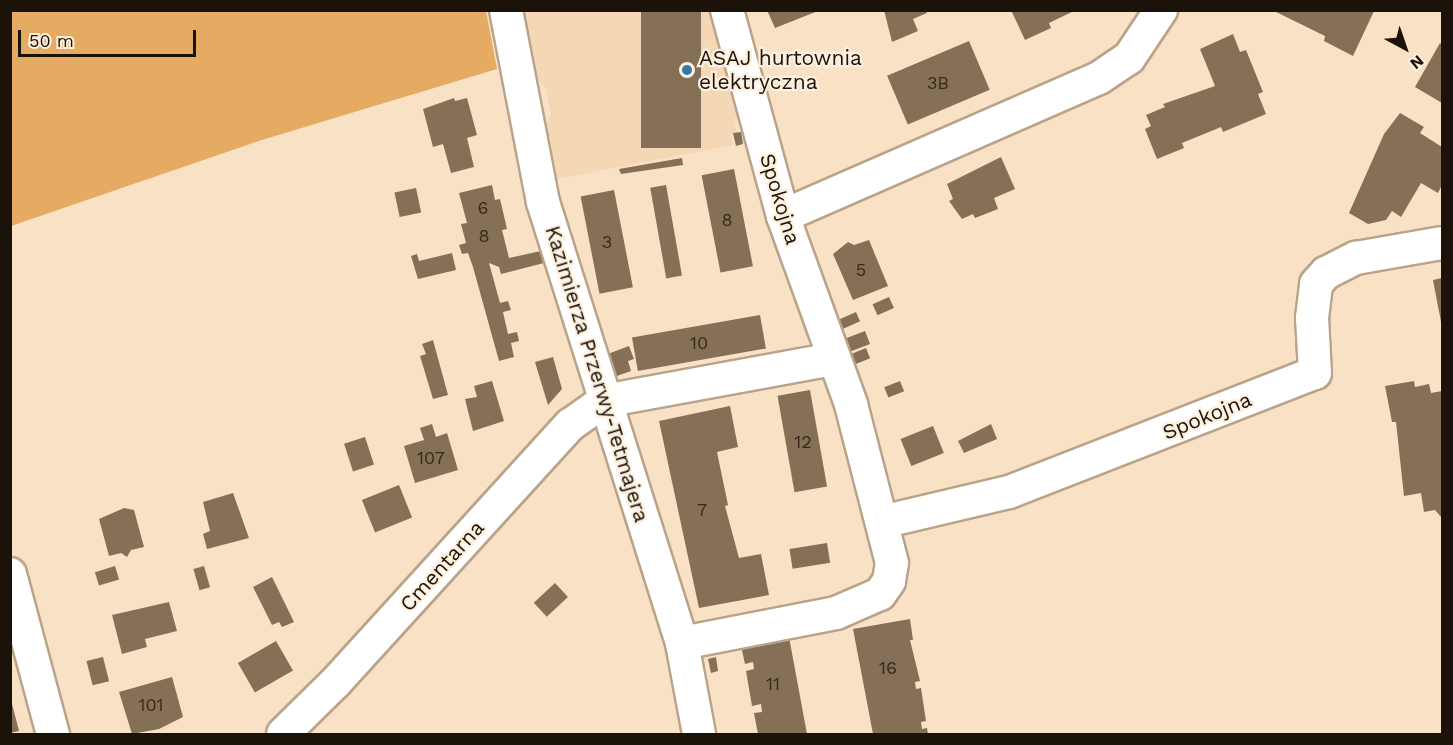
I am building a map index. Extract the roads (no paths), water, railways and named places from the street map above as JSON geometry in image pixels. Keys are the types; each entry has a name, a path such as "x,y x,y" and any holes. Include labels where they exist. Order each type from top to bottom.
{"street":[{"name":"Kazimierza Przerwy-Tetmajera","path":"506,10 543,201 682,643 699,735"},
{"name":"Spokojna","path":"682,643 837,613 880,594 889,580 892,563 851,404 832,359 783,216 727,10"},
{"path":"783,216 1099,78 1129,58 1161,10"},
{"name":"Spokojna","path":"882,522 1009,492 1315,373 1312,318 1316,284 1326,273 1356,258 1443,243"},
{"path":"604,400 832,359"},
{"name":"Cmentarna","path":"283,735 336,682 570,425 604,400"},
{"path":"10,574 53,735"}],"place":[{"name":"ASAJ hurtownia elektryczna","path":"687,70"}]}
